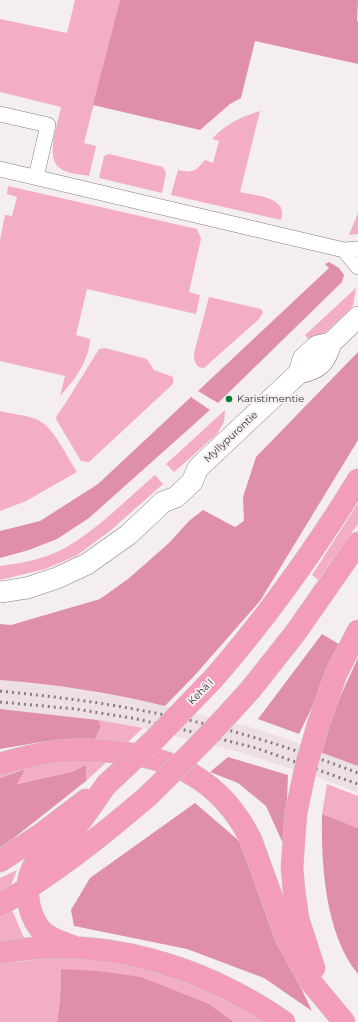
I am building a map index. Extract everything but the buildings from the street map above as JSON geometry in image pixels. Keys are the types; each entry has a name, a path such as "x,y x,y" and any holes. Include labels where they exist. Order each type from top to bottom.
{"highway":[{"name":"Kehä I","path":"0,862 40,836 106,785 154,740 213,679 269,612 308,559 358,480"},
{"path":"0,905 65,864 99,838 148,796 186,759 224,720 251,689 296,632 358,543"},
{"path":"338,1015 315,969 298,919 292,867 296,813 306,766 318,724 336,674 358,631"},
{"path":"0,764 53,752 80,750 124,752 147,756 169,763 203,781 228,804 247,832 288,939 310,981 338,1015"},
{"path":"75,948 52,938 40,930 32,916 29,904 28,888 30,875 36,863 50,848 73,830 106,785"},
{"path":"0,953 22,949 75,948 118,952 140,957 199,975 223,986 284,1022"}],"main road":[{"name":"Myllypurontie","path":"0,592 27,588 57,578 87,564 128,535 163,502 166,488 174,480 182,473 198,468 299,373 313,370 327,357 331,343 358,317"}],"street":[{"path":"0,114 48,125 36,177"},
{"path":"0,169 351,250 358,267"}],"shaded area":[{"path":"75,0 120,0 84,143 96,146 89,176 67,172 61,169 56,164 53,157 55,131 61,107 0,92 0,19 67,33"},
{"path":"120,0 358,0 358,64 255,41 241,98 230,104 200,130 93,105"},
{"path":"260,111 240,192 269,198 275,202 280,206 282,212 281,220 171,195 178,170 193,171 205,160 213,163 219,141 212,139 222,129 234,122"},
{"path":"109,154 163,167 166,173 162,193 99,178 104,156"},
{"path":"8,186 197,229 201,239 189,292 200,295 196,314 87,289 76,335 90,339 87,355 80,370 60,396 65,376 0,361 0,240 5,215 12,216 17,197 7,194"},
{"path":"358,213 358,234 349,235"},
{"path":"329,262 339,268 344,275 342,282 218,403 198,391 329,268 325,264"},
{"path":"356,288 353,306 312,345 305,335"},
{"path":"209,297 261,309 263,312 259,319 204,368 201,368 195,361 194,353"},
{"path":"105,348 147,359 154,370 173,377 173,384 89,462 81,461 56,419 57,415 99,349"},
{"path":"358,352 358,440 260,601 195,675 165,706 83,690 0,680 0,624 11,625 100,599 128,579 169,543 189,521 203,510 235,527 244,521 243,497 256,457"},
{"path":"191,397 210,410 89,518 57,539 29,550 0,558 0,531 40,521 98,484"},
{"path":"225,410 224,422 217,434 174,472 166,464"},
{"path":"0,411 36,419 42,422 54,434 77,472 26,501 0,511"},
{"path":"155,475 163,484 111,530 76,556 45,569 0,580 0,566 41,558 65,548 112,514"},
{"path":"358,503 358,524 318,580 312,575"},
{"path":"322,634 342,646 299,734 258,719"},
{"path":"358,658 358,766 320,752 334,710"},
{"path":"0,680 57,686 153,703 250,727 293,741 358,766 358,793 315,776 235,751 143,728 98,720 0,709"},
{"path":"0,709 98,720 101,726 95,739 41,742 0,749"},
{"path":"98,720 143,728 127,743 95,739 101,726"},
{"path":"228,757 288,775 285,848 266,806 238,783 210,772"},
{"path":"111,758 86,781 86,765 71,772 16,784 24,769 0,778 0,772 49,760"},
{"path":"86,765 86,781 0,849 0,778 25,769 17,784 71,772"},
{"path":"327,784 358,796 358,828 322,814"},
{"path":"195,803 244,845 283,950 312,1011 264,978 187,949 74,926 71,910 90,878"},
{"path":"322,814 358,828 358,974 347,958 338,939 327,898 324,876"},
{"path":"17,870 10,888 0,894 0,878"},
{"path":"12,910 25,940 0,944 0,916"},
{"path":"55,957 101,960 172,974 233,1002 264,1022 234,1022 209,1004 61,969 60,1000 57,1022 0,1022 0,964"},
{"path":"61,969 98,971 141,977 209,1004 234,1022 57,1022 60,1000"}],"railway":[{"path":"0,691 104,704 167,715 250,736 358,773"},
{"path":"0,702 76,709 137,719 256,748 358,784"}],"place":[{"name":"Karistimentie","path":"229,399"}]}
